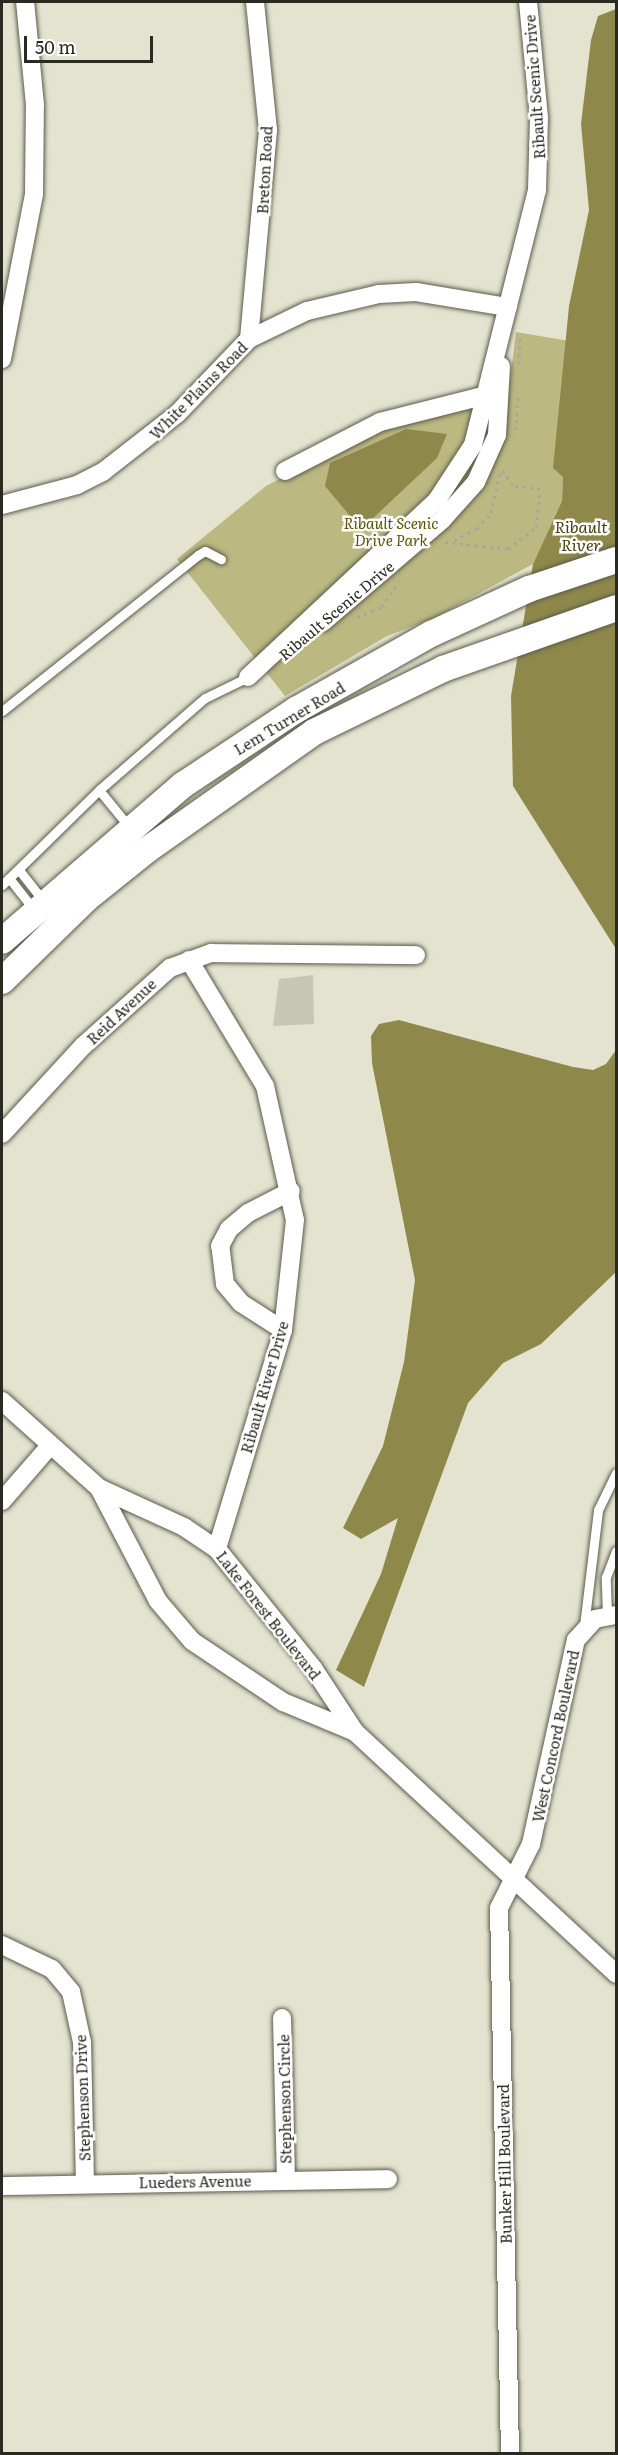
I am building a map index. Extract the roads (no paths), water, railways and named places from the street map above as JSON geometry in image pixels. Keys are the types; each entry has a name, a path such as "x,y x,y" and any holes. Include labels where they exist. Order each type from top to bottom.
{"main road":[{"name":"Lem Turner Road","path":"2,941 130,828 258,735 431,634 529,589 616,560"},
{"name":"Lem Turner Road","path":"2,981 147,850 314,732 443,669 616,608"}],"street":[{"path":"2,359 34,194 35,105 25,2"},
{"name":"Breton Road","path":"249,339 268,130 255,2"},
{"name":"Ribault Scenic Drive","path":"248,677 281,658 463,501 497,435 501,349 508,307 531,225 539,162 528,2"},
{"name":"White Plains Road","path":"2,505 77,485 104,471 177,414 249,339 307,310 379,294 446,295 508,307"},
{"name":"Ribault Scenic Drive","path":"248,677 450,485 473,445 501,349"},
{"path":"285,471 380,422 487,395"},
{"name":"Reid Avenue","path":"2,1134 144,986 189,960 240,952 416,955"},
{"name":"Ribault River Drive","path":"189,960 265,1086 291,1191 295,1250 283,1330 218,1549"},
{"path":"283,1330 241,1303 225,1284 220,1246 229,1229 248,1213 291,1191"},
{"name":"Lake Forest Boulevard","path":"2,1401 49,1447 99,1488 184,1527 218,1549 313,1668 355,1732 616,1974"},
{"path":"2,1501 49,1447"},
{"name":"Lake Forest Boulevard","path":"99,1488 158,1602 192,1641 283,1702 355,1732"},
{"path":"584,1626 612,1615"},
{"name":"West Concord Boulevard","path":"516,1880 531,1844 576,1640 584,1626"},
{"name":"Bunker Hill Boulevard","path":"510,2454 499,1908 516,1880"},
{"name":"Stephenson Drive","path":"2,1945 52,1969 76,2009 85,2183"},
{"name":"Stephenson Circle","path":"282,2018 286,2180"},
{"name":"Lueders Avenue","path":"2,2186 388,2179"}],"lane":[{"path":"2,711 198,555 205,551 222,559"},
{"name":"Ribault Scenic Drive","path":"5,882 99,790 205,698 248,677"},
{"path":"99,790 147,850"},
{"path":"19,870 40,907"},
{"path":"5,882 40,907"},
{"path":"584,1626 598,1510 616,1473"},
{"path":"612,1615 606,1577 616,1551"}],"water":[{"name":"Ribault River","path":"616,9 616,949 513,786 511,696 533,564 562,501 563,477 553,468 569,306 589,210 581,124 591,40 598,16"},
{"path":"406,429 447,434 437,458 370,521 350,516 325,486 330,463"},
{"path":"399,1020 573,1067 593,1070 606,1064 616,1050 616,1272 541,1344 503,1363 468,1403 364,1687 336,1670 381,1574 398,1518 361,1539 343,1528 383,1446 404,1362 415,1280 372,1063 371,1036 379,1024"}],"park label":[{"name":"Ribault Scenic Drive Park","path":"391,530"}]}
